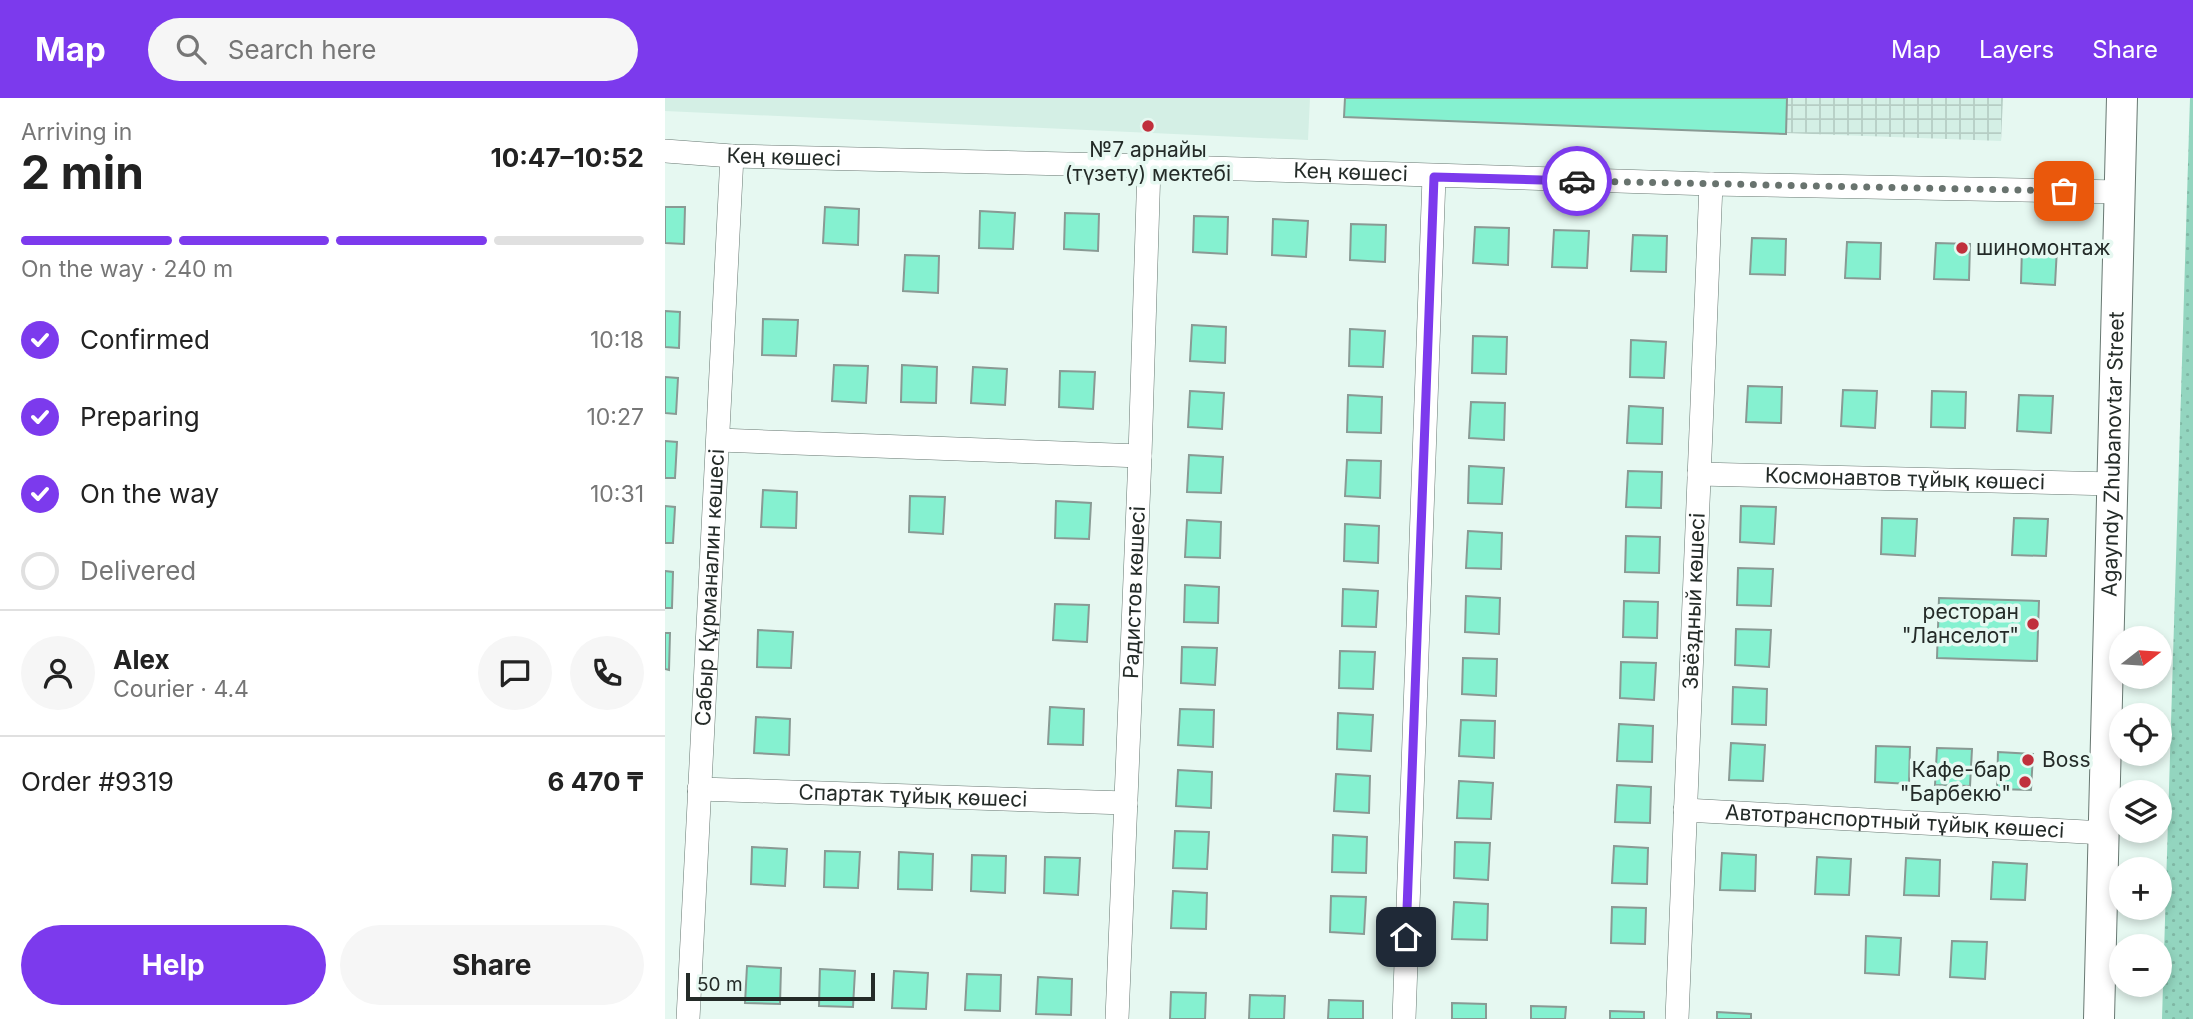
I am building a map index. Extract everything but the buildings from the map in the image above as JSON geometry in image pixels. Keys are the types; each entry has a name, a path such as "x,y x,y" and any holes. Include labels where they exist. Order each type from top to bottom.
{"street":[{"name":"Agayndy Zhubanovtar Street","path":"2099,1019 2122,98"},
{"name":"Кең көшесі","path":"665,151 732,156 1149,166 1434,177 2120,192"},
{"name":"Сабыр Құрманалин көшесі","path":"688,1019 732,156"},
{"name":"Радистов көшесі","path":"1117,1019 1149,166"},
{"path":"1403,1019 1434,177"},
{"name":"Звёздный көшесі","path":"1677,1019 1711,184"},
{"path":"719,440 1140,456"},
{"name":"Космонавтов тұйық көшесі","path":"1699,474 2113,484"},
{"name":"Спартак тұйық көшесі","path":"699,789 1126,803"},
{"name":"Автотранспортный тұйық көшесі","path":"1685,810 2104,833"}],"shaded area":[{"name":"№7 арнайы (түзету) мектебі","path":"665,98 1310,98 1308,140 665,111"},
{"path":"1345,98 2003,98 2001,141 1344,117"}],"green space":[{"path":"2190,98 2193,98 2193,1019 2162,1019 2163,997 2172,997 2172,934 2165,934 2165,920 2172,920 2172,857 2167,857 2167,843 2172,843 2172,780 2169,780 2170,766 2172,766"}],"way so far":[{"path":"1577,181 2064,191"}],"place":[{"name":"№7 арнайы (түзету) мектебі","path":"1148,126"},
{"name":"шиномонтаж","path":"1962,248"},
{"name":"ресторан \"Ланселот\"","path":"2033,624"},
{"name":"Boss","path":"2028,760"},
{"name":"Кафе-бар \"Барбекю\"","path":"2025,782"}],"route":[{"path":"1406,937 1434,177 1577,181"}]}
